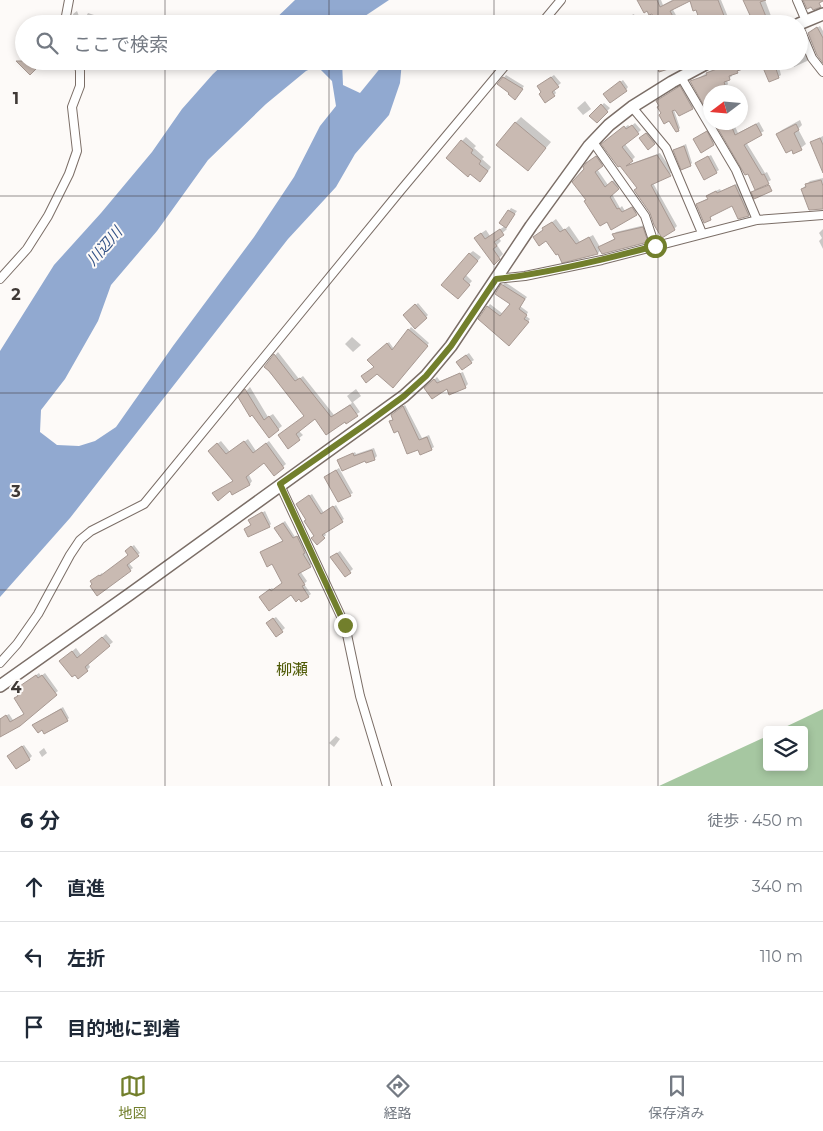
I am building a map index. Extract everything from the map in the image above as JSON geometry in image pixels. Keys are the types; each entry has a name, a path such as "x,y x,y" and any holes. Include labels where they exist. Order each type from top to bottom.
{"street":[{"path":"66,15 69,0"},
{"path":"548,15 561,0"},
{"path":"797,0 800,15"},
{"path":"808,21 823,14"},
{"path":"808,46 812,58 823,72"},
{"path":"0,279 27,249 48,216 77,151 72,107 80,86 80,70"},
{"path":"0,663 17,644 38,614 80,540 91,531 144,504 395,197 502,70"},
{"path":"0,686 404,396 426,376 451,346 560,184 593,142 609,125 632,106 694,70"},
{"path":"681,77 736,170 757,220"},
{"path":"632,106 666,148 702,234"},
{"path":"593,142 645,216 655,246"},
{"path":"496,279 525,276 602,260 757,220 823,215"},
{"path":"280,484 345,625 360,696 387,786"}],"green space":[{"path":"823,709 823,786 659,786 763,738 763,771 808,771 808,726 787,726"}],"water":[{"path":"295,0 389,0 366,15 279,15"},
{"name":"川辺川","path":"217,70 308,70 266,104 208,160 157,231 111,285 98,321 65,379 41,410 40,432 57,445 79,446 95,441 116,427 254,237 294,177 320,126 336,106 332,81 321,70 342,70 343,85 360,93 379,70 401,70 400,83 389,115 355,154 336,187 288,239 70,518 0,597 0,351 54,265 152,152 182,109"}],"building":[{"path":"637,0 657,0 660,7 674,0 718,0 724,15 698,15 696,10 693,11 690,1 670,11 672,15 649,15 647,11 644,13"},
{"path":"743,0 766,0 760,2 765,15 750,15"},
{"path":"803,0 823,1 819,3 821,7 813,10 811,7 807,9"},
{"path":"817,27 823,38 823,63 817,55 808,33"},
{"path":"25,70 35,70 30,75"},
{"path":"714,70 740,70 737,71 738,73 729,76 730,80 724,82 725,85 703,85 703,104 690,81 707,75 706,73"},
{"path":"764,70 776,70 779,78 769,82"},
{"path":"503,77 523,89 515,100 497,84"},
{"path":"551,77 559,87 552,92 555,96 545,103 539,94 541,92 537,86"},
{"path":"620,81 627,91 610,103 603,94"},
{"path":"680,86 693,109 679,116 675,110 672,111 679,131 676,132 669,121 664,124 659,115 661,113 656,101"},
{"path":"601,104 608,112 597,123 589,116"},
{"path":"515,122 546,148 528,171 496,145"},
{"path":"756,124 762,135 744,145 769,184 755,190 748,174 745,175 719,130 733,130 735,135 748,130"},
{"path":"796,124 799,130 794,133 802,150 793,154 792,150 786,153 776,134"},
{"path":"632,125 639,134 622,147 633,161 626,166 657,155 671,176 651,185 675,230 662,238 654,225 650,213 634,190 637,188 601,144 624,126 626,129"},
{"path":"707,131 714,145 701,153 693,139"},
{"path":"646,133 655,144 648,150 639,138"},
{"path":"820,138 823,145 823,173 810,142"},
{"path":"461,140 473,150 471,153 481,161 479,164 488,171 480,182 470,174 468,177 446,158"},
{"path":"684,146 691,166 681,170 673,150"},
{"path":"596,156 603,166 595,172 605,187 612,181 619,189 610,197 617,209 619,208 622,212 632,207 637,215 611,230 607,222 600,226 584,201 586,200 572,182 584,169 583,167 586,163"},
{"path":"708,156 717,173 704,180 695,163"},
{"path":"821,180 823,186 823,209 809,210 801,189 806,187 805,184"},
{"path":"735,185 749,216 738,219 732,206 710,217 711,220 704,223 696,204 708,199 706,196 716,191 717,193"},
{"path":"769,185 772,191 754,199 751,192"},
{"path":"508,210 515,214 506,228 499,223"},
{"path":"552,222 560,232 565,229 576,244 589,237 598,254 562,263 558,254 556,255 546,241 539,246 533,237"},
{"path":"643,227 648,242 602,254 598,247 615,239 612,234"},
{"path":"500,229 504,235 494,242 497,246 493,249 500,259 494,265 474,238 481,233 485,239"},
{"path":"469,253 478,261 463,279 470,285 458,299 441,285"},
{"path":"501,284 525,299 519,309 527,315 524,319 529,322 509,346 478,319 487,306 500,316 510,304 495,294"},
{"path":"415,304 427,318 415,329 403,315"},
{"path":"408,329 428,346 393,388 377,374 366,383 361,376 374,367 367,360 387,343 392,350"},
{"path":"274,354 295,381 300,378 331,417 350,405 358,416 326,435 315,419 296,434 300,440 288,449 278,435 304,416 264,367"},
{"path":"466,355 472,363 462,370 456,362"},
{"path":"460,373 466,388 449,395 447,389 432,399 424,388 434,379 437,383"},
{"path":"245,389 264,420 269,416 279,430 269,438 252,415 250,417 238,397"},
{"path":"403,406 419,440 427,437 432,450 420,455 418,450 407,454 398,431 394,433 389,421 393,420 391,415"},
{"path":"244,441 253,453 266,443 284,468 274,476 264,463 246,477 250,485 232,495 230,491 218,501 212,493 233,481 208,451 217,443 226,454"},
{"path":"372,450 375,460 366,463 365,461 342,471 337,460 353,453 354,456"},
{"path":"336,470 351,496 338,502 324,477"},
{"path":"309,495 321,514 333,506 343,522 322,535 325,538 317,545 311,538 314,536 296,504"},
{"path":"262,512 270,527 248,537 244,529 251,525 248,520"},
{"path":"283,523 293,538 297,536 305,553 303,554 311,567 298,574 305,585 302,586 309,597 301,602 299,599 296,602 291,595 269,611 259,597 282,583 272,564 267,567 260,552 283,541 274,528"},
{"path":"131,546 139,556 127,565 131,571 97,596 90,586 92,584 90,581 100,576 128,555 125,551"},
{"path":"337,553 351,573 345,577 330,557"},
{"path":"273,618 283,632 276,637 266,623"},
{"path":"102,637 110,646 85,667 88,671 78,679 75,675 72,677 59,661 72,651 77,658"},
{"path":"36,675 38,678 42,675 57,695 20,726 0,737 0,719 6,715 10,722 24,714 14,698 18,696 14,690"},
{"path":"61,709 68,721 44,734 42,730 38,733 32,725"},
{"path":"22,746 30,760 16,769 7,756"}],"district":[{"name":"柳瀬","path":"292,669"}],"route":[{"path":"345,625 280,484 404,396 426,376 451,346 496,279 525,276 602,260 655,246"}]}
